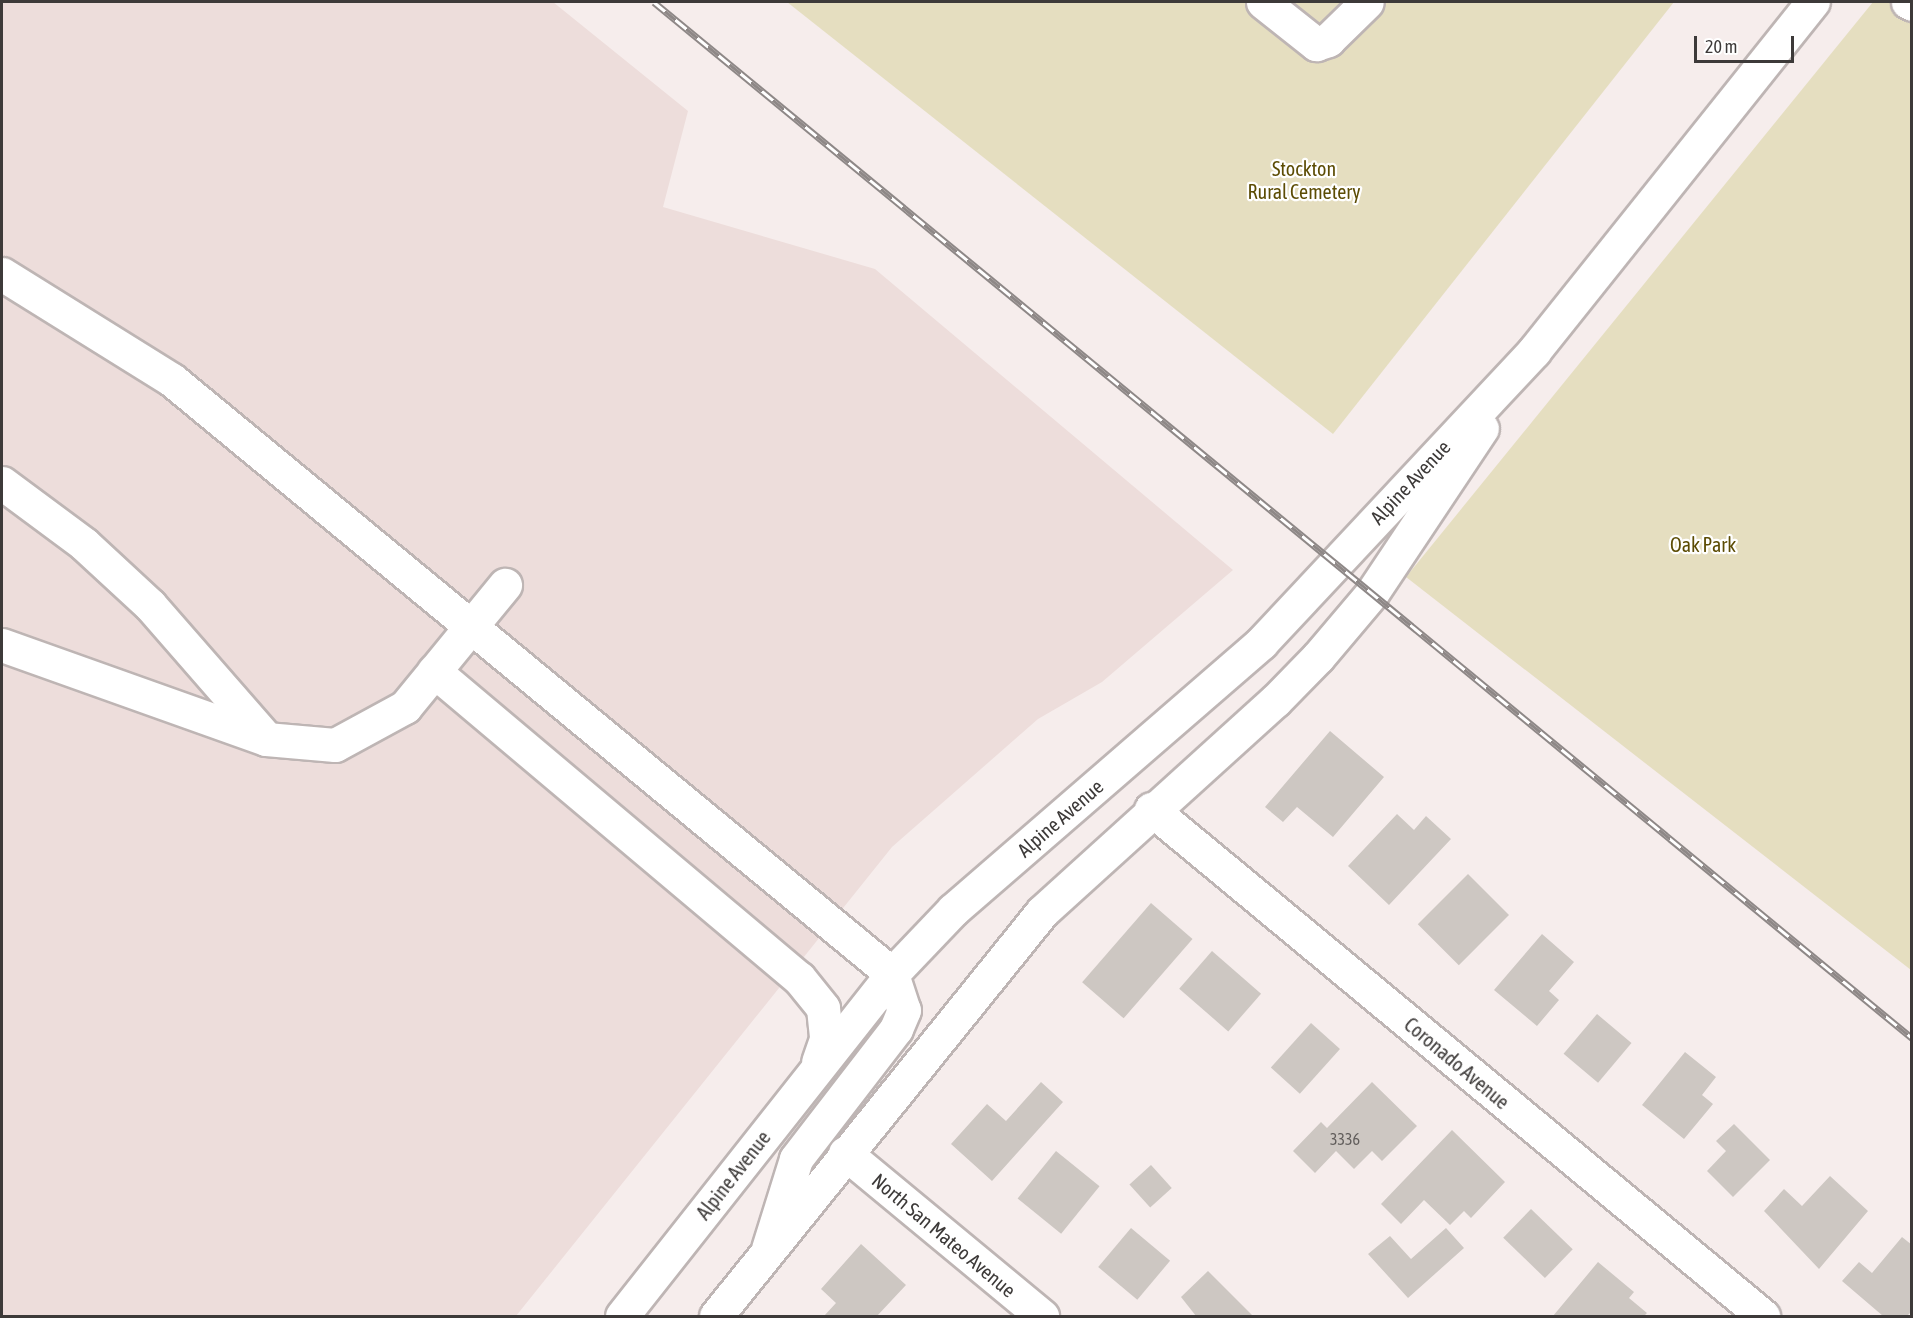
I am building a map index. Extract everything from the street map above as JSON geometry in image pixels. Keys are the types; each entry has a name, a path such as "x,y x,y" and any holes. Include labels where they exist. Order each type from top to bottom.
{"street":[{"path":"1263,2 1316,44 1328,40 1367,2"},
{"name":"Alpine Avenue","path":"622,1317 813,1071 892,974 953,910 1261,644 1533,351 1813,2"},
{"path":"2,274 172,380 469,629 892,974 904,1010 896,1029 796,1160 768,1250"},
{"name":"Alpine Avenue","path":"716,1317 845,1153 1042,912 1151,809 1275,701 1372,593 1533,351"},
{"path":"2,483 84,544 150,604 266,739"},
{"path":"2,645 266,739 335,745 405,707 505,585"},
{"path":"434,671 807,986 823,1008 826,1023 826,1039 813,1071"},
{"name":"Coronado Avenue","path":"1151,809 1763,1317"},
{"name":"North San Mateo Avenue","path":"845,1153 1042,1317"}],"shaded area":[{"path":"2,2 553,2 688,111 663,207 875,269 1233,570 1102,682 1038,719 892,847 516,1316 2,1316"}],"green space":[{"name":"Stockton Rural Cemetery","path":"787,2 1674,2 1333,434"},
{"name":"Oak Park","path":"1873,2 1911,2 1911,970 1406,577"}],"building":[{"path":"1330,731 1384,777 1333,837 1297,807 1283,822 1265,807"},
{"path":"1397,814 1414,830 1426,816 1451,839 1389,905 1348,866"},
{"path":"1468,874 1509,915 1459,965 1418,924"},
{"path":"1151,903 1193,939 1124,1018 1082,982"},
{"path":"1542,934 1574,962 1549,991 1559,1000 1537,1026 1494,990"},
{"path":"1212,951 1261,994 1228,1031 1179,989"},
{"path":"1597,1014 1631,1043 1598,1083 1564,1054"},
{"path":"1311,1023 1340,1049 1300,1094 1271,1068"},
{"path":"1685,1052 1716,1077 1702,1095 1713,1104 1684,1139 1642,1105"},
{"path":"1041,1082 1063,1102 992,1181 951,1144 987,1104 1006,1121"},
{"path":"1372,1082 1417,1126 1382,1161 1372,1151 1354,1169 1336,1151 1315,1173 1293,1151 1321,1122 1327,1128"},
{"path":"1734,1124 1770,1160 1733,1197 1707,1171 1726,1151 1716,1141"},
{"path":"1452,1130 1505,1182 1471,1218 1464,1211 1450,1225 1424,1200 1401,1224 1381,1204"},
{"path":"1056,1151 1100,1186 1061,1234 1018,1198"},
{"path":"1151,1165 1172,1188 1150,1207 1129,1184"},
{"path":"1830,1176 1868,1211 1819,1269 1764,1211 1784,1189 1802,1206"},
{"path":"1531,1209 1573,1249 1545,1278 1503,1238"},
{"path":"1131,1228 1170,1261 1137,1300 1098,1267"},
{"path":"1446,1228 1464,1248 1408,1298 1368,1254 1390,1236 1411,1259"},
{"path":"1902,1237 1912,1245 1912,1311 1907,1316 1883,1316 1842,1281 1859,1262 1872,1273"},
{"path":"861,1244 906,1285 877,1316 824,1316 836,1303 821,1289"},
{"path":"1598,1262 1634,1292 1629,1298 1647,1313 1644,1316 1553,1316"},
{"path":"1208,1271 1253,1316 1196,1316 1181,1297"}],"railway":[{"path":"654,2 1912,1038"}]}
